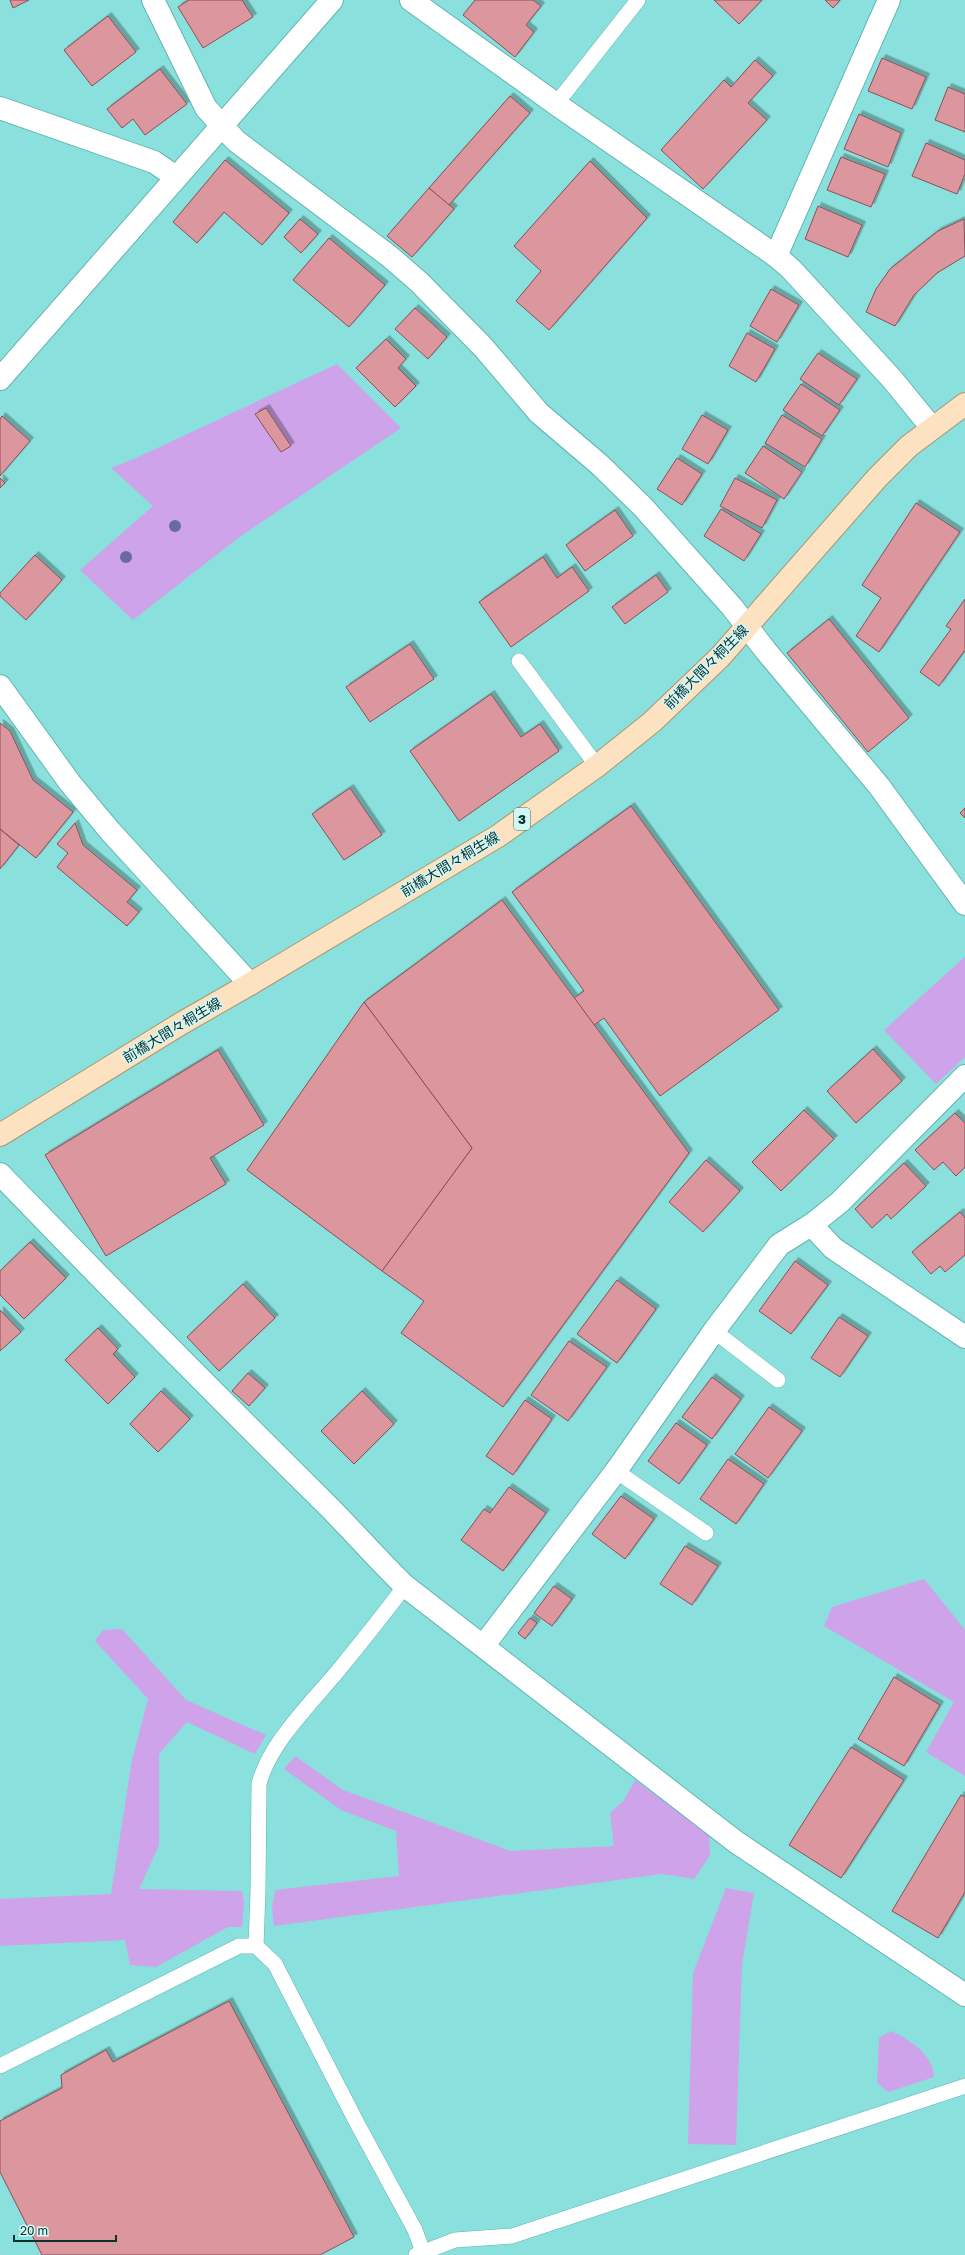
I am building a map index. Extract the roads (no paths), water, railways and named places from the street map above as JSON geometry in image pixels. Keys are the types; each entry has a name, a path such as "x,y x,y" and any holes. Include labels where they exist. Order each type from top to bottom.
{"main road":[{"name":"前橋大間々桐生線","path":"0,1136 182,1023 498,836 597,766 652,722 720,657 877,478 909,446 965,404"}],"street":[{"path":"153,0 206,108 221,126 236,141 389,256 419,282 483,346 539,413 600,465 643,507 747,627 879,786 965,904"},
{"path":"3,369 176,177 332,0"},
{"path":"411,0 556,104 776,256 791,269 886,374 932,428"},
{"path":"776,256 889,0"},
{"path":"1,109 154,162 176,177"},
{"path":"0,686 70,783 110,831 250,984"},
{"path":"484,1645 616,1471 714,1331 779,1245 814,1223 840,1202 965,1076"},
{"path":"0,1174 192,1372 328,1506 381,1563 405,1586 484,1645 736,1842 965,1995"},
{"path":"814,1223 818,1232 833,1248 965,1337"}],"lane":[{"path":"556,104 638,0"},
{"path":"519,661 597,766"},
{"path":"714,1331 778,1380"},
{"path":"616,1471 706,1533"},
{"path":"256,1946 259,1784 262,1773 281,1741 300,1716 405,1586"},
{"path":"0,2066 239,1946 256,1946 276,1964 358,2125 414,2230 419,2253 456,2240 512,2236 965,2086"}]}
